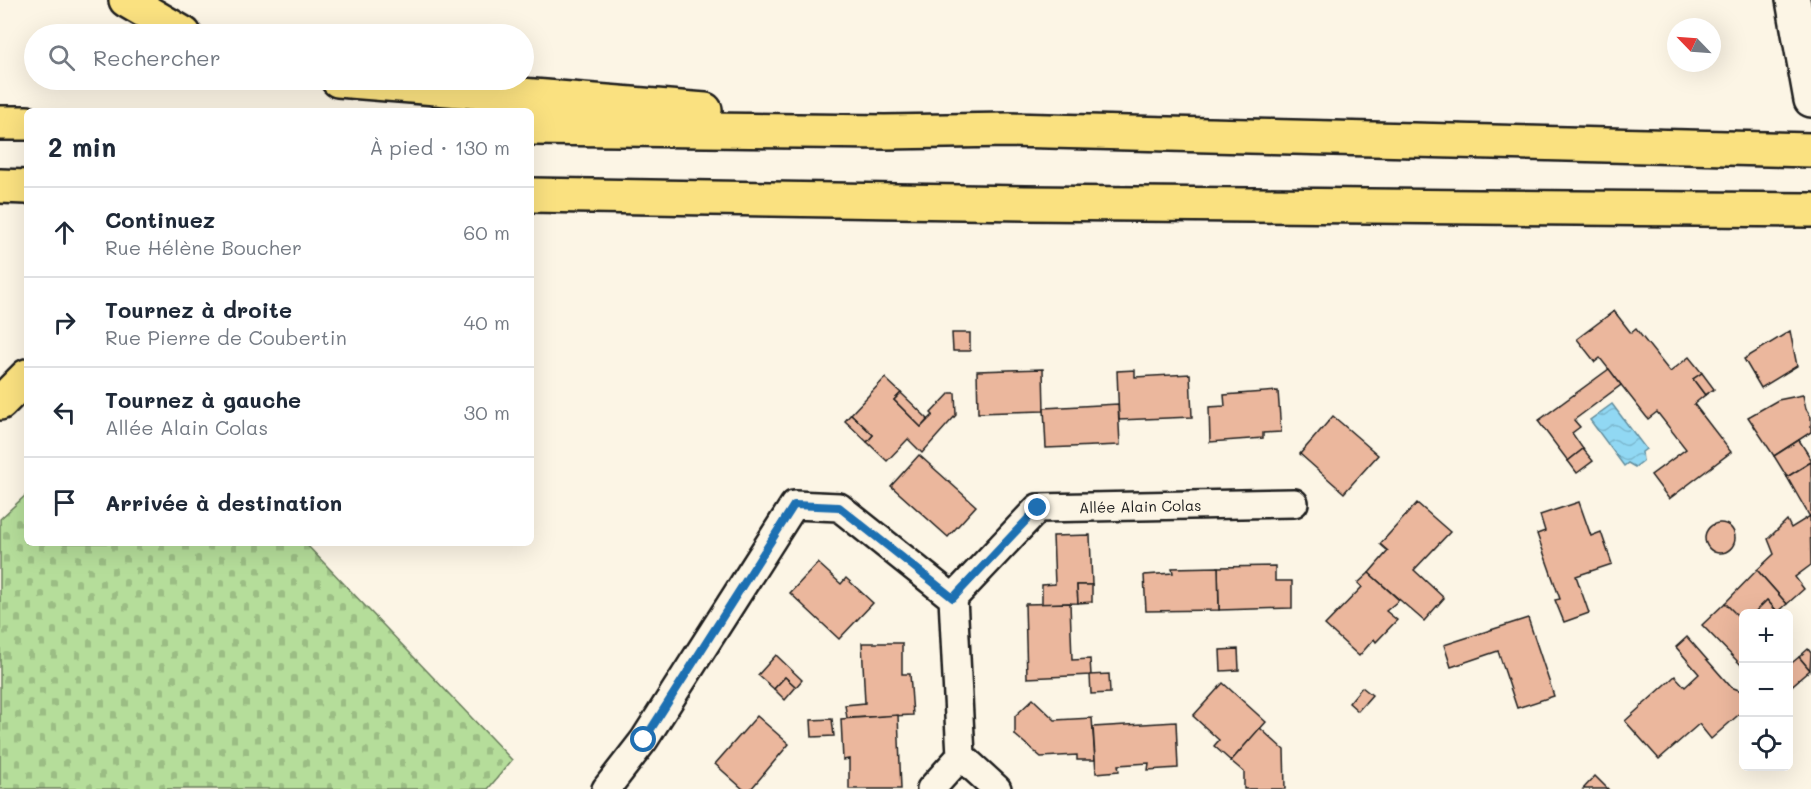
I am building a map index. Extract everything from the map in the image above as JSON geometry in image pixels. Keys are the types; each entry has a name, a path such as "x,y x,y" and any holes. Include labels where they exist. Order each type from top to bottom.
{"highway":[{"path":"126,0 167,24"},
{"path":"462,90 759,114 885,132"},
{"path":"0,123 24,123"},
{"path":"534,128 885,132 1021,130 1811,150"},
{"path":"0,186 24,187"},
{"path":"534,195 1025,203 1811,210"},
{"path":"0,403 24,379"}],"street":[{"path":"1794,0 1811,100"},
{"name":"Allée Alain Colas","path":"953,598 1038,508 1294,503"},
{"path":"606,789 644,740 794,505 839,507 953,598 961,756 997,789"},
{"path":"931,789 961,756"}],"green space":[{"path":"24,497 24,546 308,546 512,760 488,789 0,789 0,519"}],"water":[{"path":"1612,404 1646,449 1642,452 1643,461 1635,467 1628,463 1624,466 1590,420"}],"building":[{"path":"1614,311 1631,333 1636,329 1670,372 1689,357 1702,373 1693,379 1705,395 1694,404 1731,452 1669,499 1651,475 1686,449 1657,412 1648,419 1600,358 1595,362 1577,339"},
{"path":"1790,331 1797,366 1761,388 1744,359"},
{"path":"952,333 970,333 970,351 953,351"},
{"path":"1043,369 1044,411 978,413 977,371"},
{"path":"1609,369 1621,385 1574,420 1580,427 1572,433 1583,449 1568,461 1538,421"},
{"path":"1135,370 1135,377 1190,374 1192,417 1119,420 1117,371"},
{"path":"1702,373 1714,389 1705,395 1693,379"},
{"path":"885,378 901,393 894,400 921,427 950,393 955,393 956,415 922,453 908,439 887,461 867,442 873,435 851,414"},
{"path":"1278,391 1281,432 1263,433 1263,438 1210,442 1209,407 1225,406 1224,395"},
{"path":"901,393 928,419 921,427 894,400"},
{"path":"1803,395 1806,409 1811,417 1811,432 1774,456 1748,417 1778,400"},
{"path":"1118,404 1120,445 1046,448 1044,408"},
{"path":"851,414 873,435 867,442 845,421"},
{"path":"1333,416 1378,455 1344,493 1300,454"},
{"path":"1799,440 1811,462 1787,477 1774,456"},
{"path":"1583,449 1593,461 1577,473 1568,461"},
{"path":"919,455 976,506 948,537 891,486"},
{"path":"1811,462 1811,516 1810,517 1787,477"},
{"path":"1579,502 1591,536 1601,532 1612,564 1576,576 1589,613 1564,622 1555,600 1560,599 1537,534 1545,531 1540,515"},
{"path":"1417,503 1450,532 1414,570 1444,598 1424,621 1369,573 1388,551 1380,544"},
{"path":"1810,516 1811,565 1795,577 1804,589 1787,604 1757,570 1774,554 1768,539 1787,520 1791,528"},
{"path":"1720,523 1731,527 1735,538 1731,549 1720,553 1709,549 1705,538 1709,527"},
{"path":"1090,535 1092,585 1077,585 1078,603 1042,604 1042,585 1055,584 1053,536"},
{"path":"818,563 841,584 846,578 873,603 839,639 790,593"},
{"path":"1275,566 1275,581 1292,581 1292,608 1219,610 1218,567"},
{"path":"1218,567 1219,610 1146,611 1144,575 1173,573 1172,568"},
{"path":"1757,570 1787,604 1781,609 1775,609 1767,600 1758,609 1739,609 1739,619 1725,603"},
{"path":"1369,573 1399,600 1386,611 1397,620 1376,642 1374,639 1359,656 1325,625 1362,587 1358,583"},
{"path":"1077,585 1092,585 1092,602 1078,603"},
{"path":"1767,600 1775,609 1758,609"},
{"path":"1070,603 1072,660 1090,659 1091,675 1027,678 1025,604"},
{"path":"1725,603 1739,617 1739,663 1702,625"},
{"path":"1528,618 1554,696 1517,708 1498,651 1451,667 1444,645"},
{"path":"1687,637 1731,687 1739,690 1739,714 1711,739 1699,724 1659,759 1625,721 1675,676 1685,687 1699,674 1676,647"},
{"path":"862,643 902,643 902,674 910,674 913,715 847,718 845,705 865,703"},
{"path":"1238,649 1239,670 1221,671 1220,650"},
{"path":"1808,649 1811,653 1810,670 1799,657"},
{"path":"776,655 802,680 796,687 785,677 774,689 758,675"},
{"path":"1799,657 1810,670 1793,685 1793,663"},
{"path":"1109,674 1110,693 1091,694 1090,675"},
{"path":"785,677 796,687 785,700 774,689"},
{"path":"1223,683 1266,722 1231,761 1214,746 1219,740 1193,716"},
{"path":"1362,687 1372,695 1358,711 1349,703"},
{"path":"1033,699 1055,720 1092,718 1095,760 1077,760 1077,755 1041,757 1015,735 1015,716"},
{"path":"898,715 901,789 849,789 849,759 843,760 841,719"},
{"path":"757,716 789,744 751,789 743,789 715,764"},
{"path":"832,719 834,736 812,737 811,720"},
{"path":"1176,722 1178,768 1148,770 1149,763 1118,765 1119,771 1096,773 1093,727"},
{"path":"1260,728 1284,750 1285,789 1244,789 1244,772 1231,761"},
{"path":"1595,776 1608,789 1583,789"}],"route":[{"path":"644,740 794,505 839,507 953,598 1038,508"}]}
